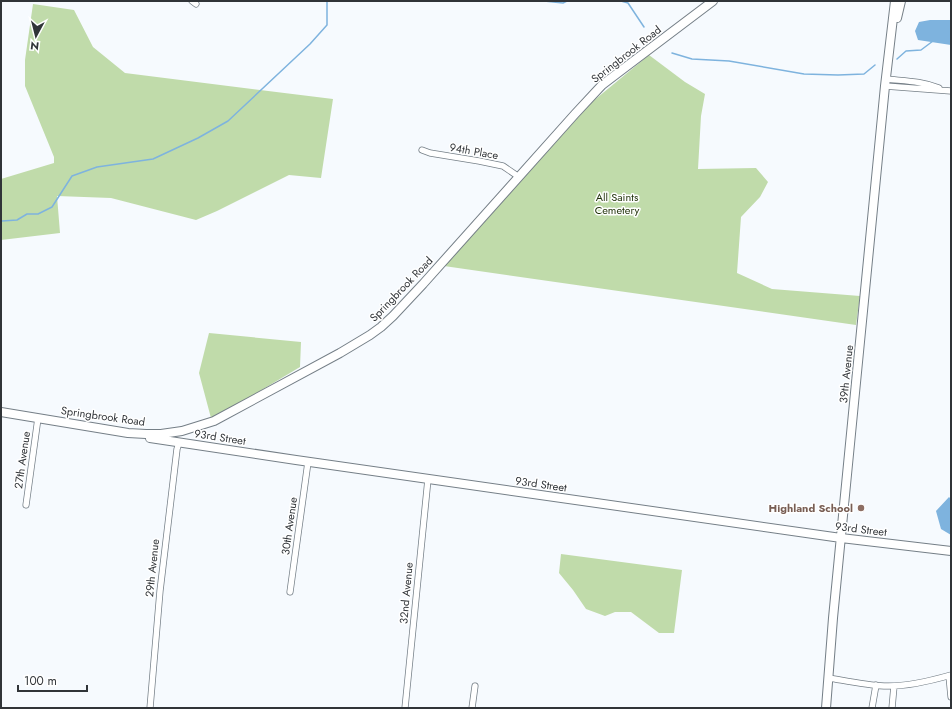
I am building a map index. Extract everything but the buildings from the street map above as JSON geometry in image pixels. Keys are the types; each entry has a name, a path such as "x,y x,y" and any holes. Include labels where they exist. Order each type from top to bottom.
{"street":[{"name":"Springbrook Road","path":"1,412 128,433 161,434 182,431 209,423 225,416 340,353 370,335 393,316 602,85 713,1"},
{"name":"39th Avenue","path":"826,708 841,538 895,1"},
{"name":"39th Avenue","path":"890,42 894,33 901,1"},
{"path":"886,82 948,90"},
{"name":"94th Place","path":"422,150 430,153 503,166 519,176"},
{"name":"27th Avenue","path":"26,505 38,418"},
{"name":"29th Avenue","path":"150,708 160,591 177,449 182,431"},
{"name":"93rd Street","path":"128,433 179,443 308,462 841,538 951,551"},
{"name":"30th Avenue","path":"290,592 308,462"},
{"name":"32nd Avenue","path":"405,708 428,479"},
{"path":"829,678 876,685 894,686 918,683 950,675 951,697"},
{"path":"872,708 876,685"},
{"path":"472,708 475,686"},
{"path":"892,708 894,686"}],"green space":[{"path":"33,4 74,10 93,47 125,73 333,99 321,178 289,175 196,220 111,198 57,196 60,233 1,240 1,179 54,163 54,157 25,86 25,60"},
{"name":"All Saints Cemetery","path":"649,55 685,82 705,94 701,116 698,169 756,168 768,182 760,197 741,217 737,273 772,289 860,296 856,325 444,266 592,102"},
{"path":"209,333 301,342 300,367 223,413 211,418 199,373"},
{"path":"561,554 682,570 674,633 659,633 631,612 615,612 605,616 586,609 559,573"}],"water":[{"path":"930,20 951,20 951,45 918,40 915,31 919,22"},
{"path":"949,497 951,499 951,535 941,529 936,511"}],"waterway":[{"path":"1,220 17,220 27,214 38,214 52,207 72,176 97,167 153,159 198,138 228,121 310,44 327,25 327,1"},
{"path":"544,1 563,3 567,1"},
{"path":"621,1 628,3 644,27"},
{"path":"897,59 906,51 921,50 933,41"},
{"path":"672,53 692,59 729,61 804,74 864,74 875,65"}],"place":[{"name":"Highland School","path":"861,508"}]}
